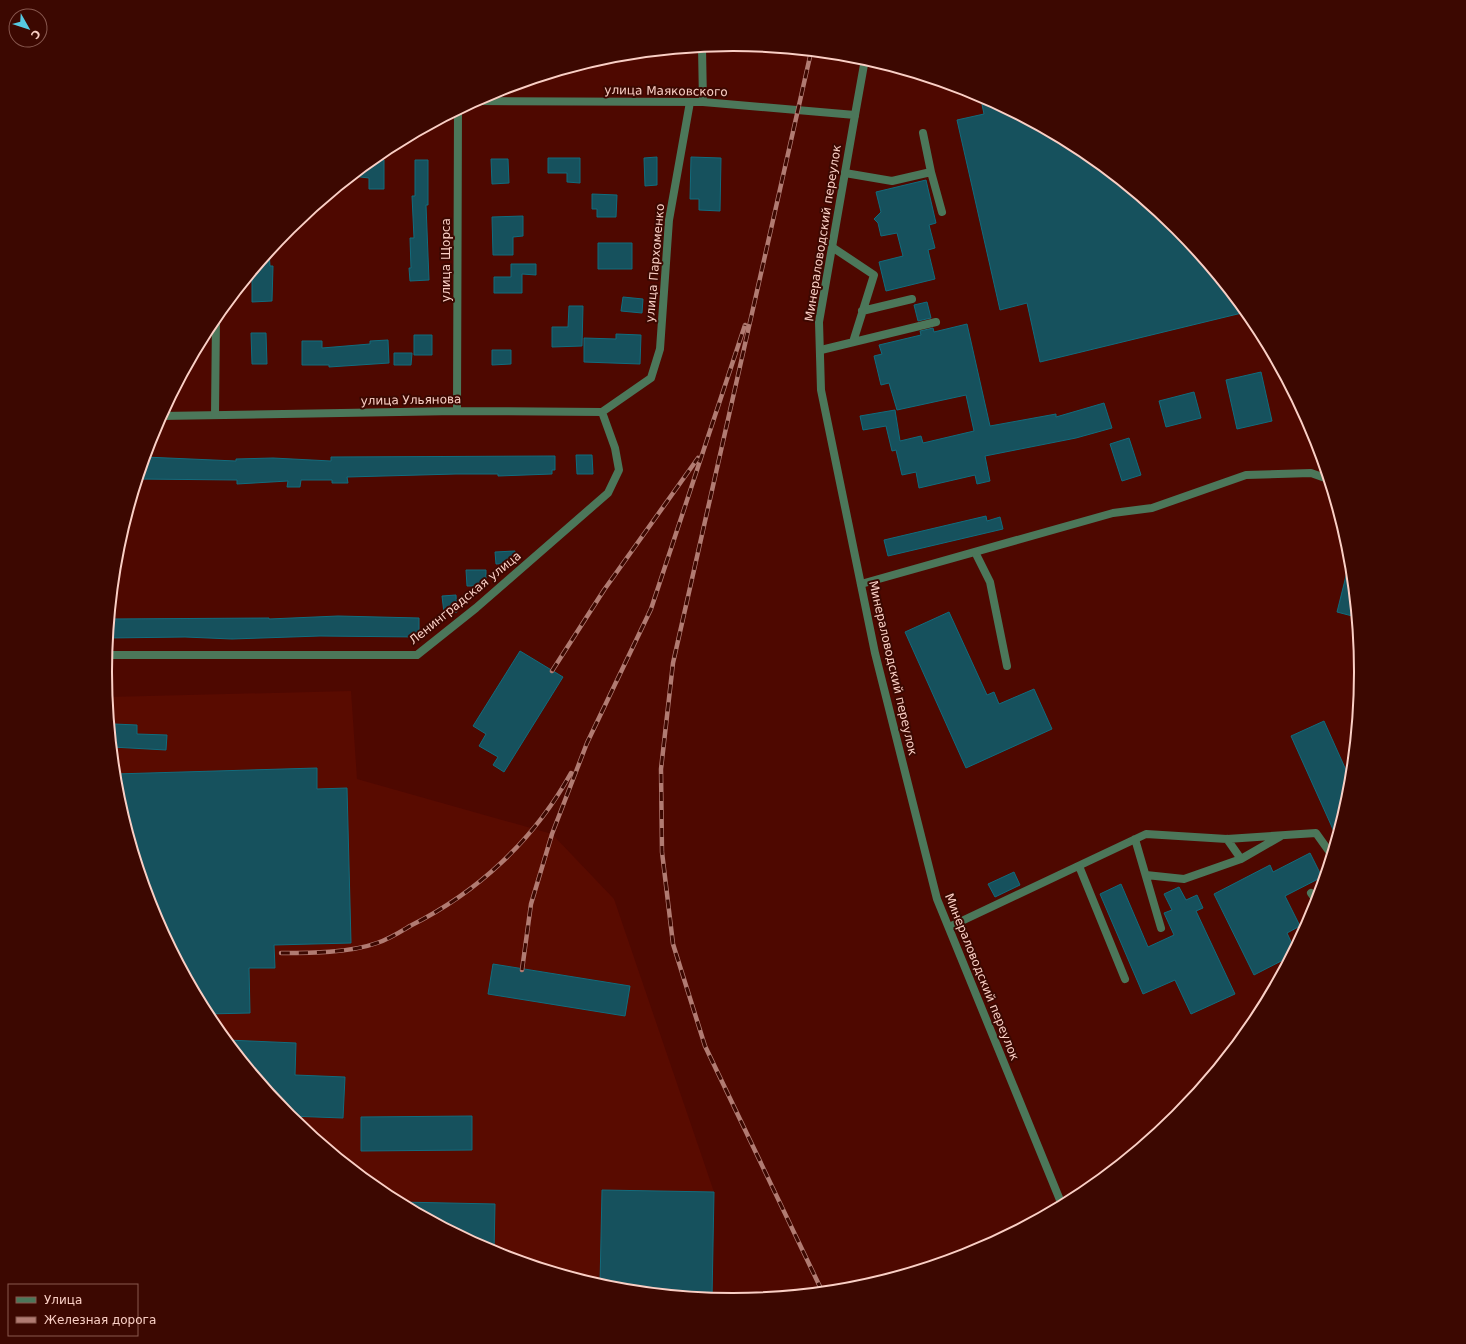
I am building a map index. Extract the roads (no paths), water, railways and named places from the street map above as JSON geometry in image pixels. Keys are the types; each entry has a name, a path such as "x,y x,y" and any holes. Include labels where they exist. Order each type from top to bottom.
{"street":[{"path":"702,52 703,102"},
{"name":"Минераловодский переулок","path":"864,65 819,322 821,390 875,654 935,892 1060,1199"},
{"name":"улица Маяковского","path":"488,101 703,102 855,115"},
{"name":"улица Пархоменко","path":"602,412 651,378 660,349 669,220 690,102"},
{"name":"улица Щорса","path":"457,411 458,115"},
{"path":"923,133 931,172 942,212"},
{"path":"845,172 892,181 931,172"},
{"path":"832,247 874,275 853,342"},
{"path":"862,311 912,299"},
{"path":"821,350 936,322"},
{"path":"215,416 216,329"},
{"name":"улица Ульянова","path":"167,416 457,411 602,412"},
{"name":"Ленинградская улица","path":"112,655 417,655 476,608 608,493 619,470 615,448 602,412"},
{"path":"860,584 1113,513 1152,508 1246,476 1311,473 1323,477"},
{"path":"975,552 990,582 1007,666"},
{"path":"948,927 1146,834 1227,839 1282,834 1316,833 1328,850"},
{"path":"1146,875 1184,879 1241,859 1282,834"},
{"path":"1135,839 1162,928"},
{"path":"1227,839 1241,859"},
{"path":"1079,866 1125,979"}],"railway":[{"path":"810,56 673,663 661,769 662,852 673,944 705,1046 820,1287"},
{"path":"522,970 531,904 552,834 587,743 651,609 745,325"},
{"path":"552,671 604,590 698,458"},
{"path":"281,953 330,952 366,946 390,937 435,912 459,897 481,880 522,842 540,820 571,773"}]}
